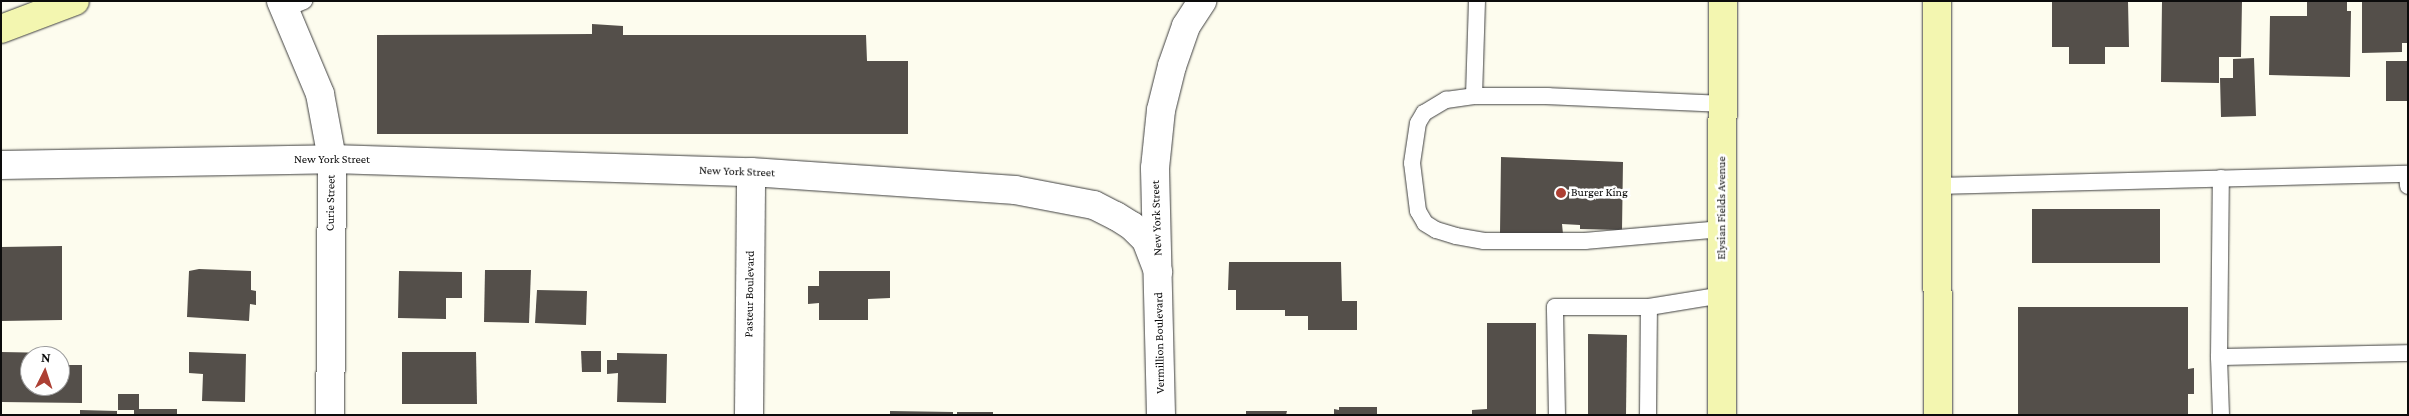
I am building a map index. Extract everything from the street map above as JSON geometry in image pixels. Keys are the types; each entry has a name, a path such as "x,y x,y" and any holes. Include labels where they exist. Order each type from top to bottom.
{"main road":[{"path":"1,29 75,1"},
{"name":"Elysian Fields Avenue","path":"1722,415 1723,1"},
{"path":"1937,1 1938,415"}],"street":[{"name":"New York Street","path":"1158,272 1155,168 1161,110 1186,26 1202,1"},
{"name":"Curie Street","path":"290,4 320,94 332,159 330,415"},
{"name":"New York Street","path":"1,165 332,159 751,172 1015,190 1094,205 1132,226 1152,250 1158,272"},
{"name":"Pasteur Boulevard","path":"749,415 751,172"},
{"name":"Vermillion Boulevard","path":"1158,272 1161,415"}],"lane":[{"path":"1474,96 1477,1"},
{"path":"1722,104 1474,96 1446,100 1432,106 1418,123 1412,163 1414,198 1426,222 1436,230 1484,241 1529,242 1722,229"},
{"path":"1938,186 2407,174 2408,186"},
{"path":"2220,415 2221,178"},
{"path":"1556,415 1555,307 1650,307 1722,295"},
{"path":"1648,415 1650,307"},
{"path":"2219,357 2408,353"}],"building":[{"path":"2052,1 2128,1 2129,47 2105,47 2105,64 2069,64 2069,47 2052,47"},
{"path":"2162,1 2242,1 2241,57 2219,57 2219,83 2161,82"},
{"path":"2307,1 2347,1 2347,11 2351,11 2350,77 2269,75 2270,16 2307,16"},
{"path":"2362,1 2408,1 2408,43 2402,43 2402,52 2362,53"},
{"path":"592,24 623,26 623,35 866,35 867,61 908,61 908,134 377,134 377,35 592,34"},
{"path":"2254,58 2256,116 2221,117 2220,78 2233,78 2233,59"},
{"path":"2386,61 2408,61 2408,101 2386,101"},
{"name":"Burger King","path":"1501,157 1623,162 1622,230 1580,229 1580,225 1562,224 1563,234 1500,233"},
{"path":"2032,209 2160,209 2160,263 2032,263"},
{"path":"62,246 62,320 1,321 1,247"},
{"path":"1229,262 1341,262 1342,301 1357,301 1357,330 1308,330 1308,316 1285,316 1285,310 1236,310 1236,290 1228,290"},
{"path":"199,269 251,271 251,290 256,291 256,305 250,304 249,321 187,317 189,271"},
{"path":"485,270 531,270 529,323 484,322"},
{"path":"399,271 462,272 462,298 446,298 446,319 398,318"},
{"path":"819,271 890,271 890,298 868,299 868,320 819,320 819,303 808,304 808,286 819,286"},
{"path":"537,290 587,291 586,325 535,323"},
{"path":"2018,307 2188,307 2188,369 2194,368 2194,394 2188,394 2188,415 2018,415"},
{"path":"1487,323 1536,323 1536,415 1472,415 1472,410 1487,409"},
{"path":"1588,334 1627,335 1626,415 1588,415"},
{"path":"581,351 601,351 601,372 582,372"},
{"path":"1,352 20,352 20,396 70,396 70,365 82,365 82,403 1,402"},
{"path":"189,352 246,354 245,402 202,401 203,374 189,373"},
{"path":"402,352 476,352 477,404 402,404"},
{"path":"617,353 667,354 666,403 617,402 618,373 607,374 607,360 617,360"},
{"path":"118,394 139,394 139,409 177,409 177,415 134,415 134,410 118,410"},
{"path":"1339,407 1377,407 1377,415 1334,415 1334,409 1339,410"},
{"path":"80,410 117,411 117,415 80,415"},
{"path":"890,411 953,412 953,415 890,415"},
{"path":"1246,411 1287,411 1286,415 1246,415"},
{"path":"957,412 993,412 993,415 957,415"}],"place":[{"name":"Burger King","path":"1561,193"}]}
